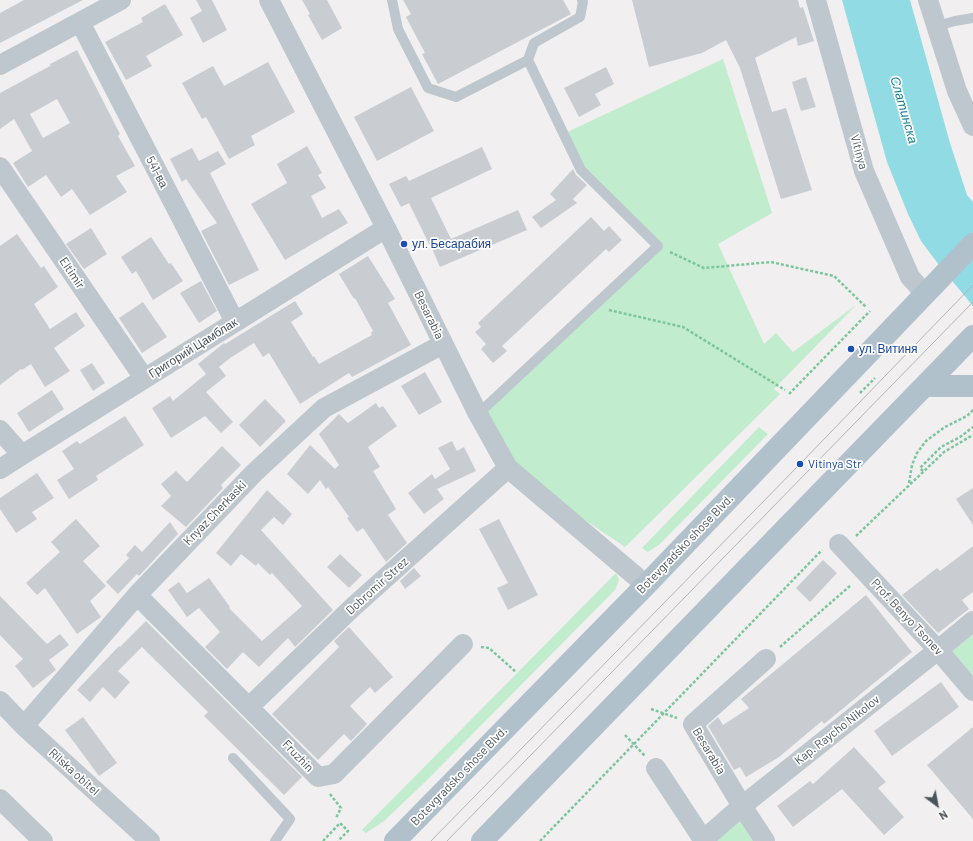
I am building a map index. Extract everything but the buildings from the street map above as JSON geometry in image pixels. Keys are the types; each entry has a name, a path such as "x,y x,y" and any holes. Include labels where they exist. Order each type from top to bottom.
{"main road":[{"name":"Botevgradsko shose Blvd.","path":"395,841 646,585 973,244"},
{"path":"482,841 973,336"},
{"path":"926,386 973,386"}],"street":[{"path":"0,65 121,0"},
{"name":"Besarabia","path":"269,0 386,228 478,414 508,468 646,585"},
{"name":"Vitinya","path":"816,0 864,171 910,277 925,294"},
{"path":"928,0 957,91 973,126"},
{"name":"541-ва","path":"80,22 235,322"},
{"name":"Eltimir","path":"0,167 144,378"},
{"name":"Григорий Цамблак","path":"0,469 386,228"},
{"name":"Knyaz Cherkaski","path":"24,726 137,595 254,473 324,408 443,344"},
{"path":"0,430 22,454"},
{"name":"Dobromir Strez","path":"249,706 353,607 508,468"},
{"name":"Prof. Benyo Tsonev","path":"839,544 938,650 973,691"},
{"name":"Fruzhin","path":"137,595 318,777 334,774 463,644"},
{"name":"Kap. Raycho Nikolov","path":"704,841 742,806 973,621"},
{"name":"Besarabia","path":"765,841 742,806 693,724 766,659"},
{"name":"Rilska obitel","path":"0,701 24,726 150,841"},
{"path":"656,768 704,841"},
{"path":"0,799 43,841"}],"lane":[{"path":"392,0 398,29 428,88 456,97 528,60 534,43 580,17 583,2 582,0"},
{"path":"937,26 973,18"},
{"path":"478,414 658,246 581,170 528,60"},
{"path":"233,758 290,819 275,841"}],"path":[{"path":"658,246 704,268 771,262 834,276 866,307"},
{"path":"593,306 683,327 785,390"},
{"path":"789,394 870,311"},
{"path":"909,484 912,465 926,441 945,427 967,416 973,410"},
{"path":"923,471 920,468 941,447 960,437 973,427"},
{"path":"540,841 823,549 853,539 944,452 973,435"},
{"path":"766,659 865,573"},
{"path":"463,644 489,648 516,672"},
{"path":"652,708 693,724"},
{"path":"625,735 639,749"},
{"path":"318,777 342,808 336,818"},
{"path":"323,841 340,824 348,831 338,841"}],"green space":[{"path":"723,59 772,213 718,244 764,344 776,333 793,352 856,305 774,389 780,394 625,547 508,468 478,414 657,246 581,170 563,134"},
{"path":"759,427 768,434 660,544 648,552 642,548"},
{"path":"616,573 619,580 615,590 426,781 384,821 366,833 362,830"},
{"path":"973,634 973,675 951,651"},
{"path":"742,806 765,841 704,841"}],"water":[{"name":"Слатинска","path":"842,0 910,0 950,143 967,195 973,202 973,306 921,241 908,214 887,162"}],"tram line":[{"path":"431,841 973,285"},
{"path":"447,841 973,302"}],"place":[{"name":"ул. Бесарабия","path":"404,244"},
{"name":"ул. Витиня","path":"851,349"},
{"name":"Vitinya Str","path":"800,464"}]}
